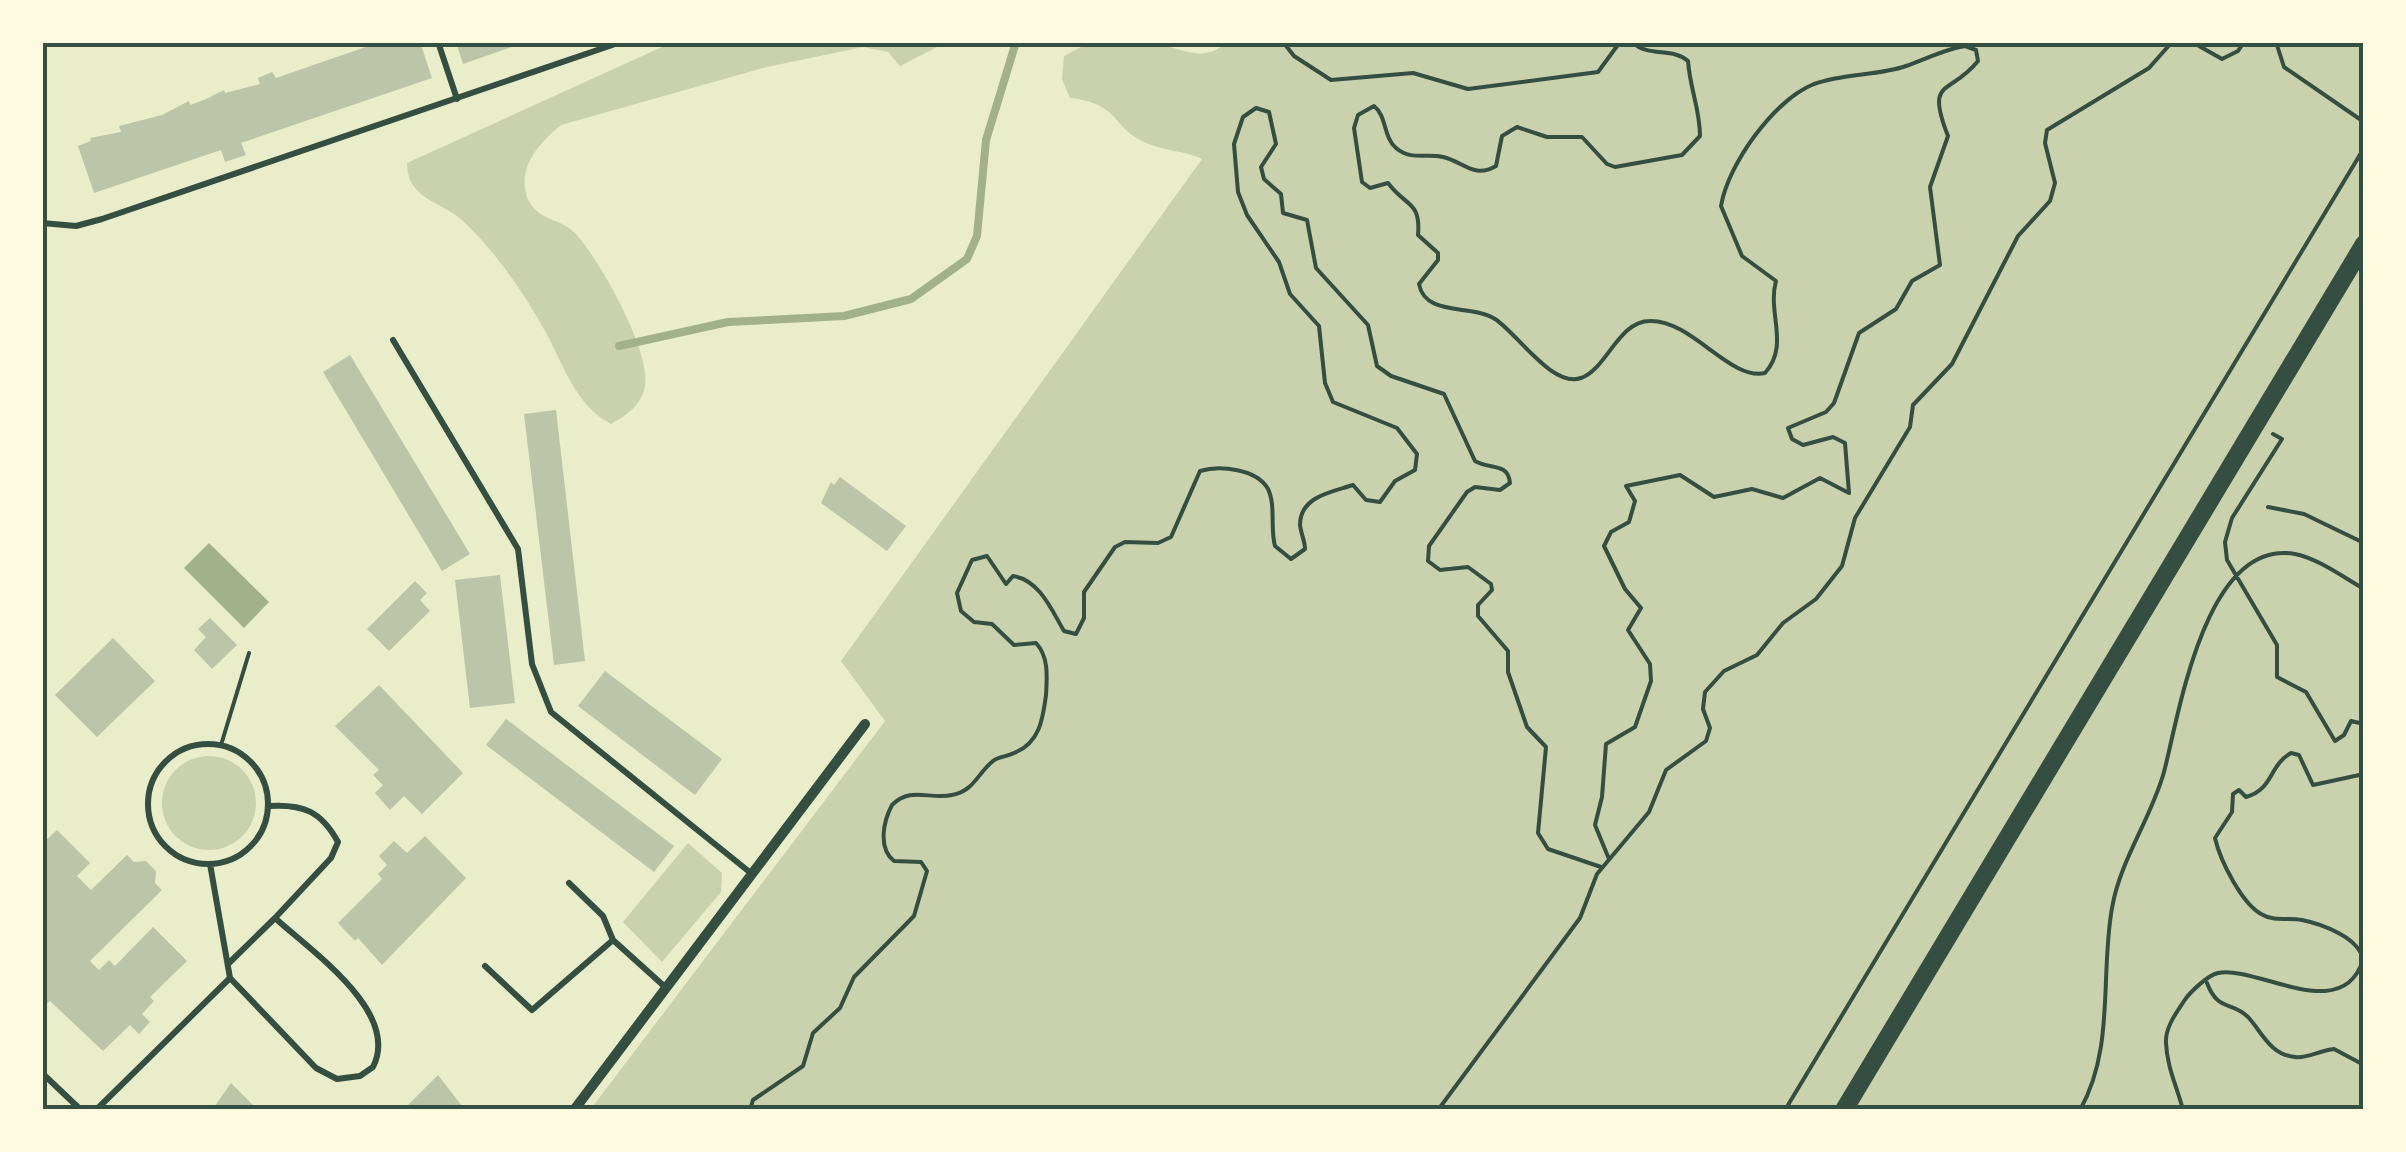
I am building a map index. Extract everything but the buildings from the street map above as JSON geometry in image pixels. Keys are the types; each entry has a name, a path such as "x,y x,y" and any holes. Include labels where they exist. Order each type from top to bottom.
{"street":[{"path":"1844,1110 2364,244"},
{"path":"574,1110 865,724"}],"lane":[{"path":"438,42 457,98"},
{"path":"42,223 76,226 102,219 622,42"},
{"path":"393,340 518,549 532,664 551,712 754,875"},
{"path":"222,745 243,754 258,768 269,806 255,842 240,856 210,864 180,859 164,846 152,830 149,789 170,756 187,747 222,745"},
{"path":"228,964 331,858 338,842 317,814 298,804 269,806"},
{"path":"210,864 230,978 316,1068 337,1079 360,1076 373,1067 379,1039 372,1015 360,998 275,918"},
{"path":"570,884 604,916 613,940 664,986"},
{"path":"484,966 532,1010 613,940"},
{"path":"96,1110 230,978"},
{"path":"42,1072 81,1110"}],"path":[{"path":"1283,42 1294,56 1331,80 1413,74 1468,89 1549,75 1590,75 1605,67 1620,42"},
{"path":"1609,859 1595,825 1602,797 1606,744 1635,727 1651,674 1650,664 1628,630 1641,608 1624,589 1604,546 1612,532 1629,522 1635,501 1626,486 1680,475 1714,497 1759,490 1783,498 1820,478 1849,493 1845,443 1833,437 1803,445 1792,438 1788,428 1826,412 1834,403 1859,332 1896,308 1912,281 1937,270 1940,256 1930,187 1948,136 1936,109 1950,80 1978,60 1973,48 1958,47 1908,66 1816,84 1788,102 1752,144 1731,176 1721,206 1742,256 1776,280 1772,303 1779,337 1777,356 1765,373 1753,374 1692,334 1652,320 1634,325 1585,376 1570,379 1546,366 1495,319 1477,309 1435,305 1426,299 1420,284 1438,260 1438,253 1418,235 1421,217 1417,209 1399,199 1384,181 1370,188 1362,182 1354,128 1358,115 1374,106 1396,148 1412,156 1446,157 1463,168 1483,172 1496,166 1502,136 1517,127 1547,138 1582,137 1607,164 1616,167 1682,156 1700,136 1698,110 1687,80 1688,61 1677,54 1640,50 1632,42"},
{"path":"1438,1110 1580,918 1601,868 1649,812 1666,770 1710,735 1703,708 1705,692 1724,671 1757,655 1782,623 1816,599 1842,566 1855,518 1910,427 1914,405 1952,364 2018,236 2050,200 2054,182 2045,143 2047,130 2149,68 2172,42"},
{"path":"2192,42 2222,59 2238,52 2244,42"},
{"path":"2276,42 2284,66 2364,122"},
{"path":"750,1110 754,1100 803,1066 812,1033 840,1008 854,976 914,916 928,871 920,862 894,861 886,854 884,836 892,805 914,793 951,796 964,790 978,782 994,759 1016,753 1040,730 1048,681 1045,653 1036,643 1014,645 992,624 974,622 961,611 957,593 972,560 987,556 1006,584 1014,576 1024,579 1050,603 1064,631 1076,634 1084,618 1084,592 1115,547 1124,542 1158,543 1171,537 1200,471 1236,468 1264,484 1270,494 1275,546 1291,559 1305,549 1300,522 1305,507 1316,496 1353,485 1366,500 1380,502 1395,481 1415,470 1416,454 1397,428 1333,402 1325,384 1319,326 1290,294 1274,253 1242,205 1234,144 1243,116 1256,108 1269,112 1276,144 1261,173 1281,194 1283,213 1307,220 1312,261 1368,325 1377,366 1391,376 1444,394 1470,456 1486,467 1500,467 1508,475 1510,483 1500,490 1470,488 1426,554 1436,569 1468,568 1491,584 1492,590 1478,605 1478,616 1508,651 1508,672 1527,727 1546,747 1538,834 1548,850 1601,868"},
{"path":"1786,1110 2364,148"},
{"path":"2256,423 2282,439 2227,528 2225,552 2277,645 2277,678 2306,692 2334,741 2344,735 2351,721 2364,724"},
{"path":"2268,507 2304,514 2364,543"},
{"path":"2080,1110 2092,1086 2102,1045 2108,933 2117,884 2163,774 2188,670 2202,630 2238,578 2266,557 2295,554 2364,588"},
{"path":"222,745 249,652"},
{"path":"2183,1110 2172,1081 2165,1038 2187,996 2221,972 2320,992 2347,982 2358,972 2362,954 2351,942 2314,924 2270,918 2254,909 2214,838 2232,812 2236,790 2246,797 2260,792 2288,754 2299,755 2313,785 2364,774"},
{"path":"2206,981 2219,1004 2247,1016 2263,1038 2283,1054 2304,1057 2334,1049 2364,1065"},
{"path":"2237,1110 2250,1110"}],"shaded area":[{"path":"673,42 945,43 900,66 888,52 863,47 767,67 561,125 545,139 532,156 525,175 527,197 536,211 569,228 585,245 621,306 645,370 641,398 611,424 579,395 536,316 497,258 462,220 418,192 408,175 407,163"},
{"path":"1091,42 1149,43 1199,53 1208,53 1226,42 2363,43 2363,1109 590,1110 885,721 841,661 1202,159 1149,144 1128,131 1108,111 1070,98 1062,79 1064,56"},
{"path":"209,543 269,602 244,628 184,568"},
{"path":"209,756 227,760 242,770 252,785 256,803 252,821 242,836 227,846 209,850 191,846 176,836 166,821 162,803 166,785 176,770 191,760"},
{"path":"688,843 722,873 721,892 662,962 623,922"}],"waterway":[{"path":"619,346 728,322 844,316 911,299 967,259 977,236 986,140 1016,42"}]}
